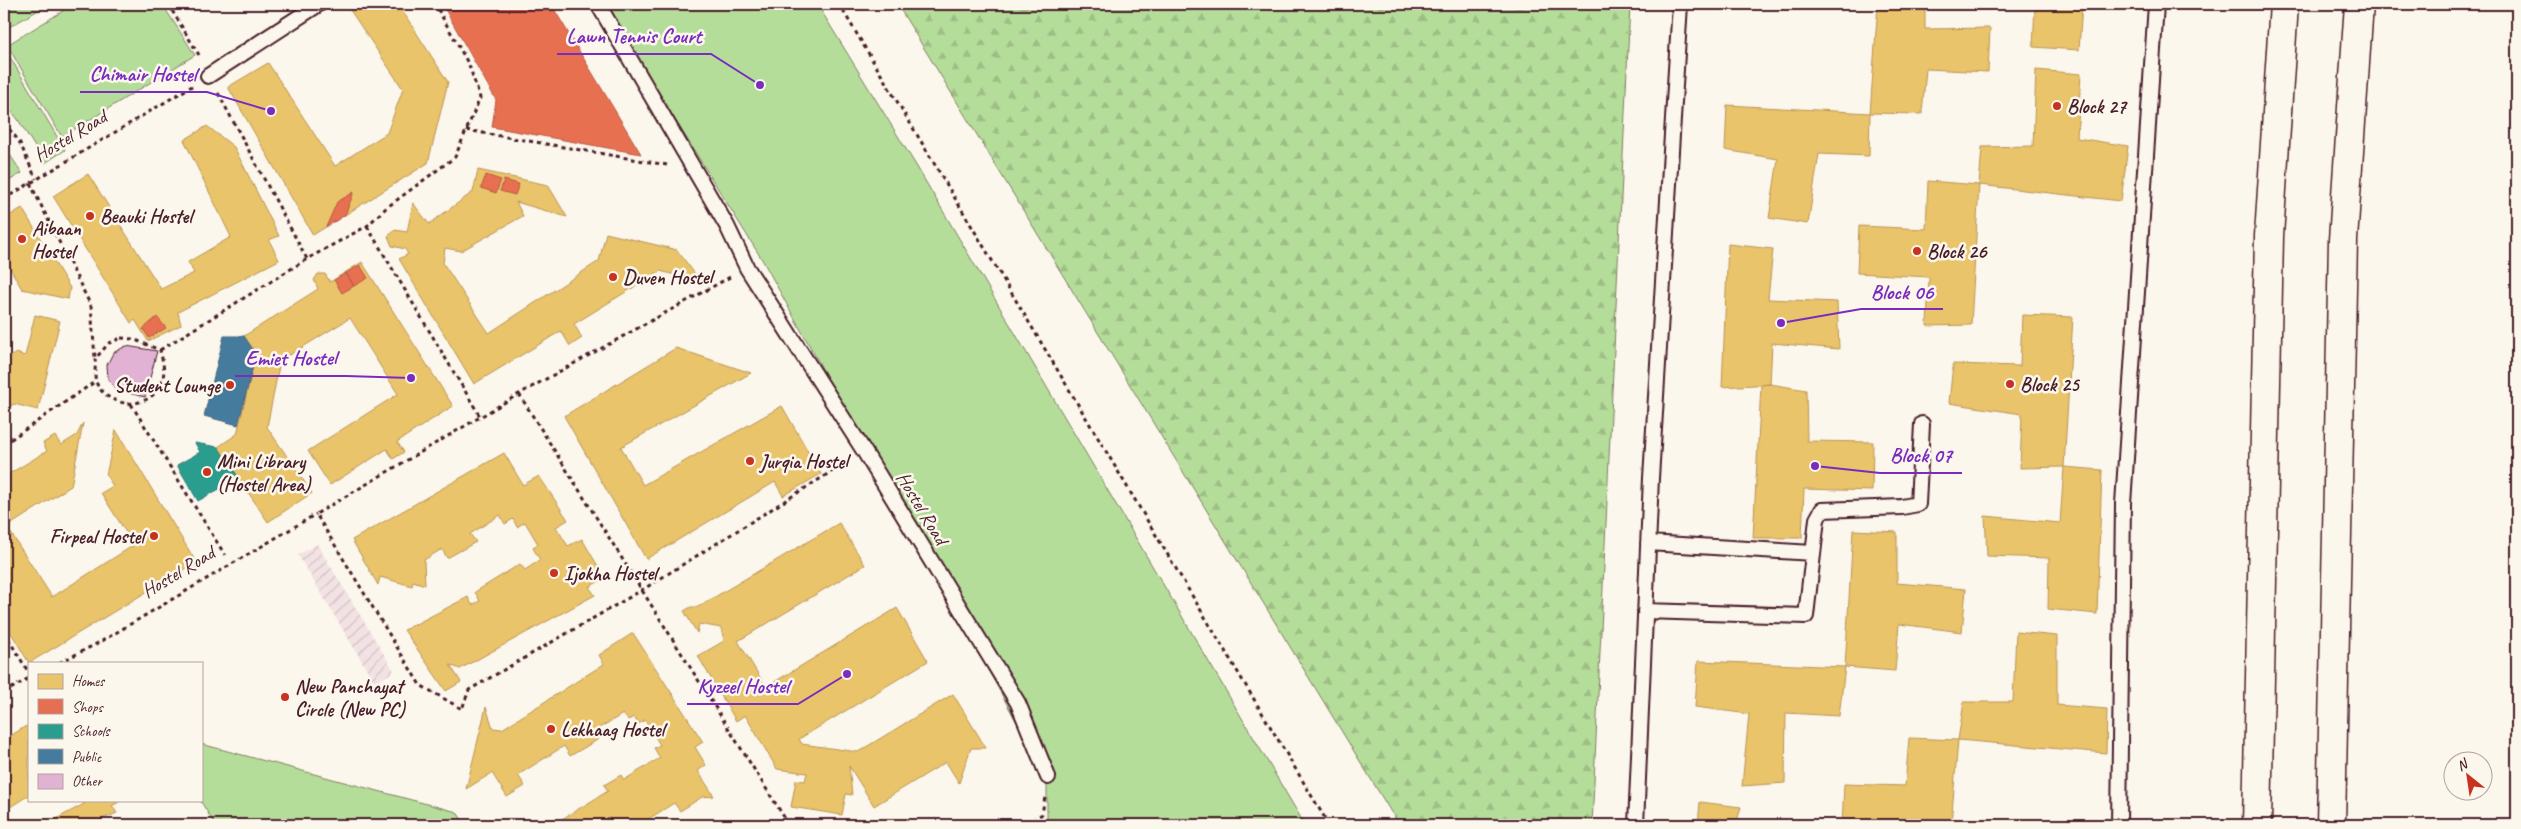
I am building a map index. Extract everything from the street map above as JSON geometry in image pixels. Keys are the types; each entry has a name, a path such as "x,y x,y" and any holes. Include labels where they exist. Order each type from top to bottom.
{"street":[{"path":"2257,825 2269,236 2284,4"},
{"path":"2331,825 2343,240 2359,4"}],"lane":[{"path":"208,76 319,4"},
{"name":"Hostel Road","path":"598,4 727,226 747,268 864,451 1018,703 1048,777"},
{"path":"1636,825 1648,543 1680,4"},
{"path":"2120,825 2124,504 2156,4"},
{"path":"1645,611 1806,616 1817,519 1822,510 1902,507 1918,504 1922,424"},
{"path":"1648,543 1813,553"}],"path":[{"path":"168,4 199,55"},
{"path":"160,350 307,259 368,226 386,208 455,156 480,98 469,65 434,4"},
{"path":"839,4 1329,825"},
{"path":"208,76 307,259"},
{"name":"Hostel Road","path":"4,199 208,76"},
{"path":"4,123 19,141 36,179"},
{"path":"466,130 695,170"},
{"path":"30,183 91,306 96,381 109,399 131,404 150,399 162,381 163,362 160,350 146,343 121,338 109,343 95,359"},
{"path":"368,226 481,418"},
{"name":"Hostel Road","path":"61,662 102,641 519,394 747,268"},
{"path":"4,444 96,381"},
{"path":"519,394 789,825"},
{"path":"131,404 225,555"},
{"path":"316,514 420,685 462,709 470,690 642,590 864,451"},
{"path":"4,632 28,671"},
{"path":"4,693 28,679"},
{"path":"1026,825 1042,814 1048,777"}],"shaded area":[{"path":"317,544 394,671 375,683 298,555"}],"green space":[{"path":"4,4 49,4 4,30"},
{"path":"59,4 162,4 195,55 62,137 7,45 63,11"},
{"path":"603,4 817,4 917,167 1305,825 1047,825 1047,777 763,261"},
{"path":"897,4 1630,4 1592,825 1399,825"},
{"path":"4,47 65,150 45,163 17,118 4,103"},
{"path":"4,146 22,173 4,184"},
{"path":"202,744 457,812 465,825 215,825 201,802"}],"building: Homes":[{"path":"361,4 398,4 448,82 428,163 313,235 228,87 268,63 335,166 387,133 403,89 350,10"},
{"path":"1878,4 1925,4 1925,29 1990,28 1988,72 1926,69 1922,114 1870,113"},
{"path":"2035,4 2082,4 2079,50 2033,47"},
{"name":"Block 27","path":"2036,70 2081,74 2077,138 2128,146 2121,201 1979,185 1982,147 2033,146"},
{"path":"1727,105 1870,113 1869,156 1819,154 1808,224 1769,218 1778,159 1725,150"},
{"name":"Beauki Hostel","path":"207,126 234,147 279,236 269,240 279,260 178,312 181,325 148,341 135,320 131,323 53,196 88,174 161,289 194,273 188,262 231,237 184,140"},
{"name":"Duven Hostel","path":"478,170 548,185 567,217 516,202 523,216 461,251 445,248 443,263 489,333 599,261 606,233 677,250 701,282 660,271 574,324 582,338 570,346 561,331 474,384 399,259 408,254 405,249 392,246 388,236 395,230 407,232 413,203 429,224 473,192"},
{"name":"Block 26","path":"1928,181 1979,185 1971,325 1927,326 1929,277 1857,273 1859,226 1926,229"},
{"name":"Aibaan Hostel","path":"22,208 70,288 68,299 22,289 4,258 4,219"},
{"path":"1728,244 1773,249 1768,299 1837,302 1839,349 1772,343 1770,384 1722,387"},
{"path":"362,262 453,406 397,442 404,452 393,459 387,449 330,485 308,451 398,394 350,318 280,361 267,427 312,493 268,522 218,447 237,434 256,354 244,336 318,289 314,280 318,274 325,274 330,282"},
{"name":"Aibaan Hostel","path":"35,315 60,321 38,410 14,404 4,410 4,360 16,353 25,356"},
{"name":"Block 25","path":"2022,315 2073,317 2064,467 2020,468 2022,414 1949,403 1953,364 2020,366"},
{"name":"Jurqia Hostel","path":"676,348 751,373 621,447 643,485 782,406 821,474 783,496 775,482 646,559 564,416"},
{"path":"1770,384 1806,390 1807,441 1873,442 1872,491 1804,489 1802,538 1753,538 1761,385"},
{"name":"Firpeal Hostel","path":"83,423 71,486 7,527 52,597 134,545 101,493 113,486 106,475 116,430 196,562 28,662 4,621 4,477 47,451 43,443 55,436 61,445 77,435"},
{"name":"Ijokha Hostel","path":"504,453 523,485 539,476 568,520 556,527 568,546 582,539 605,578 589,587 595,595 460,669 450,665 461,682 446,691 404,630 468,597 472,605 480,601 475,592 520,564 525,570 540,560 533,548 538,544 525,522 517,527 513,519 505,524 500,515 470,534 476,542 447,558 442,549 424,560 425,585 413,581 412,586 380,577 378,585 352,540"},
{"path":"2064,467 2102,470 2097,614 2048,609 2049,558 1987,556 1985,516 2060,523"},
{"path":"839,523 865,565 738,641 766,687 897,608 928,661 799,739 802,744 858,752 953,694 986,748 971,748 959,783 946,762 874,806 849,766 852,795 846,794 842,815 791,807 796,780 805,781 807,773 777,769 745,715 736,721 698,656 724,641 721,628 699,624 697,633 684,611 691,607 698,607"},
{"path":"1853,530 1897,532 1897,583 1966,589 1962,632 1899,624 1895,671 1845,667"},
{"path":"2016,632 2057,636 2057,705 2107,709 2106,753 1958,740 1964,702 2013,702"},
{"name":"Lekhaag Hostel","path":"633,633 703,742 695,747 706,765 698,771 714,796 702,797 680,811 674,803 647,820 650,825 552,825 608,791 604,785 621,775 624,780 660,758 654,748 660,745 645,720 638,724 634,717 628,720 623,714 594,731 599,739 570,756 564,746 518,775 525,786 507,797 492,773 466,789 486,707 493,728 502,729 604,664 599,655"},
{"path":"1698,661 1845,667 1839,716 1786,713 1785,783 1742,786 1749,714 1695,707"},
{"path":"26,726 28,729 28,796 4,811 4,740"},
{"path":"1909,738 1958,740 1951,825 1842,825 1844,784 1905,786"},
{"path":"83,802 119,802 112,806 117,813 100,820 103,825 45,825 84,804"},
{"path":"1700,802 1741,807 1736,825 1698,825"}],"building: Shops":[{"path":"442,4 551,4 641,154 492,127 496,100"},
{"path":"486,175 501,180 496,193 481,188"},
{"path":"504,180 519,184 515,195 500,191"},
{"path":"354,192 345,215 326,227 337,202"},
{"path":"360,265 368,278 354,286 346,273"},
{"path":"346,273 354,286 342,293 334,280"},
{"path":"157,317 166,328 149,338 143,329"}],"building: Schools":[{"name":"Mini Library (Hostel Area)","path":"195,443 218,447 239,478 198,501 177,465 200,452"}],"building: Public":[{"name":"Student Lounge","path":"224,336 244,336 256,354 238,425 204,416"}],"building: Other":[{"path":"126,346 157,351 145,397 116,390 108,379 107,365 113,353"}],"place":[{"name":"Lawn Tennis Court","path":"760,85"},
{"name":"Block 27","path":"2057,106"},
{"name":"Chimair Hostel","path":"271,111"},
{"name":"Beauki Hostel","path":"90,216"},
{"name":"Aibaan Hostel","path":"22,239"},
{"name":"Block 26","path":"1917,251"},
{"name":"Duven Hostel","path":"613,277"},
{"name":"Block 06","path":"1781,323"},
{"name":"Emiet Hostel","path":"411,378"},
{"name":"Block 25","path":"2010,384"},
{"name":"Student Lounge","path":"230,385"},
{"name":"Jurqia Hostel","path":"750,461"},
{"name":"Block 07","path":"1815,466"},
{"name":"Mini Library (Hostel Area)","path":"207,472"},
{"name":"Firpeal Hostel","path":"154,536"},
{"name":"Ijokha Hostel","path":"554,573"},
{"name":"Kyzeel Hostel","path":"847,674"},
{"name":"New Panchayat Circle (New PC)","path":"285,697"},
{"name":"Lekhaag Hostel","path":"551,729"}]}
